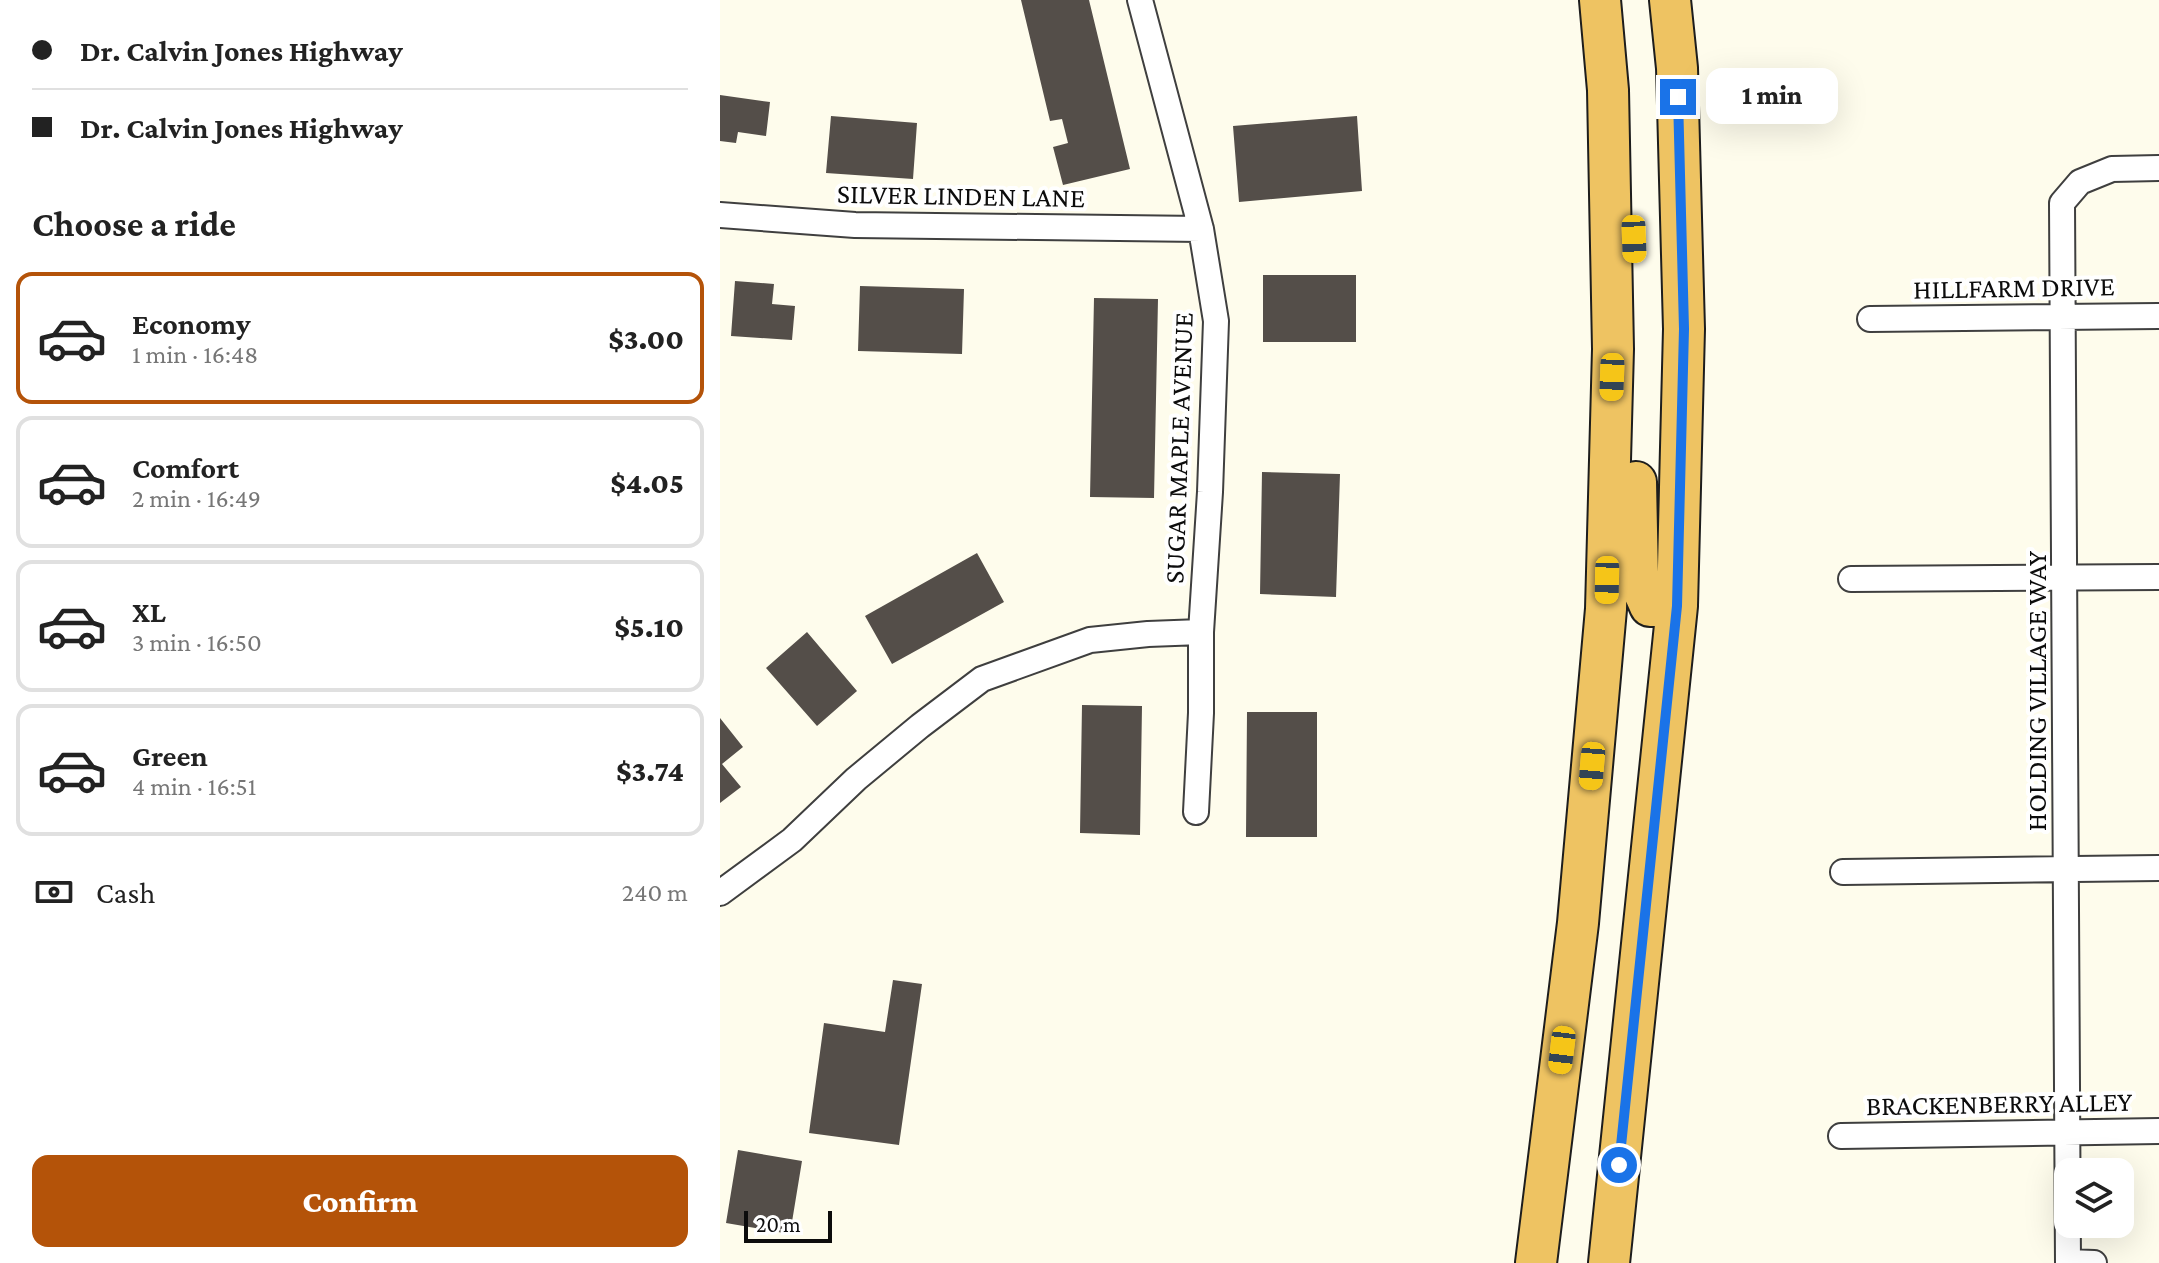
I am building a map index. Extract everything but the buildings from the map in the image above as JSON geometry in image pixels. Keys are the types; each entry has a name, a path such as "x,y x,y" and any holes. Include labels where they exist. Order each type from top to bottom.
{"highway":[{"path":"1536,1263 1578,923 1606,609 1613,349 1608,90 1600,0"},
{"path":"1609,1263 1677,606 1684,329 1677,68 1670,0"},
{"path":"1608,90 1630,148 1635,270 1638,579 1650,606 1677,606"}],"street":[{"name":"SUGAR MAPLE AVENUE","path":"1140,0 1201,229 1216,321 1196,812"},
{"name":"HOLDING VILLAGE WAY","path":"2094,1263 2068,1262 2062,203 2080,182 2112,169 2159,168"},
{"name":"SILVER LINDEN LANE","path":"720,215 855,225 1201,229"},
{"name":"HILLFARM DRIVE","path":"1870,319 2159,316"},
{"path":"1851,579 2159,577"},
{"path":"720,893 792,840 888,752 982,679 1090,640 1201,632"},
{"path":"1843,872 2159,868"},
{"name":"BRACKENBERRY ALLEY","path":"1841,1136 2159,1131"}],"route":[{"path":"1619,1165 1677,606 1684,329 1678,97"}]}
